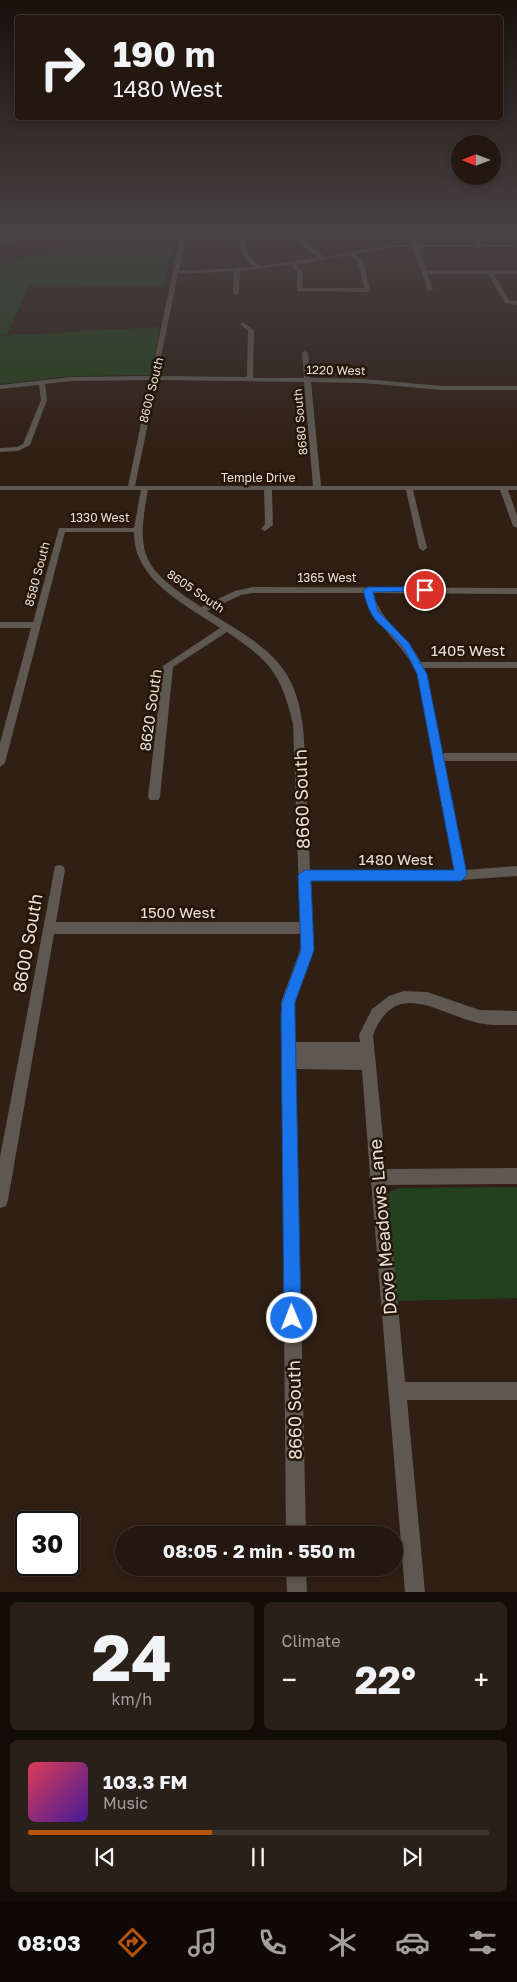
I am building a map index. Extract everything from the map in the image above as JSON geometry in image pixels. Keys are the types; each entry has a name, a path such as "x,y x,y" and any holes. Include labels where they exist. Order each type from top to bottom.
{"street":[{"name":"8600 South","path":"131,488 144,419 155,378 169,306"},
{"path":"244,324 251,330 250,379"},
{"name":"8680 South","path":"305,353 317,488"},
{"name":"1220 West","path":"0,387 81,378 155,378 364,381 442,388 517,388"},
{"path":"0,450 20,448 27,443 44,400 42,382"},
{"name":"Temple Drive","path":"0,488 517,488"},
{"name":"8605 South","path":"145,488 138,543 145,566 164,586 228,627"},
{"path":"265,529 269,525 268,488"},
{"path":"409,488 423,548"},
{"path":"503,488 517,526"},
{"name":"1330 West","path":"62,530 139,530"},
{"name":"8580 South","path":"0,763 62,530"},
{"name":"1365 West","path":"202,610 238,593 253,590 517,591"},
{"path":"368,590 373,612 406,645 419,665 461,875"},
{"path":"0,625 36,625"},
{"name":"8620 South","path":"154,797 168,666 228,627"},
{"name":"8660 South","path":"228,627 263,654 276,668 290,692 298,724 307,950 288,1002 296,1526"},
{"name":"1405 West","path":"419,665 517,665"},
{"path":"438,757 517,757"},
{"name":"8600 South","path":"0,1200 59,870"},
{"name":"1480 West","path":"305,875 461,875 517,871"},
{"name":"1500 West","path":"50,928 307,928"},
{"name":"Dove Meadows Lane","path":"415,1592 377,1177 366,1034 370,1021 380,1009 391,1001 407,996 439,1002 455,1010 475,1016 517,1018"},
{"path":"288,1056 367,1056"},
{"path":"377,1177 517,1176"},
{"path":"397,1392 517,1391"},
{"path":"296,1576 297,1592"}],"green space":[{"path":"0,306 20,306 7,334 0,334"},
{"path":"160,327 151,375 72,376 0,384 0,336"},
{"path":"517,1187 517,1298 397,1301 386,1199 390,1192 399,1188"}],"route":[{"path":"292,1318 288,1002 294,984 303,967 307,950 305,875 461,875 422,674 419,665 406,645 373,612 368,590 425,590"}]}
